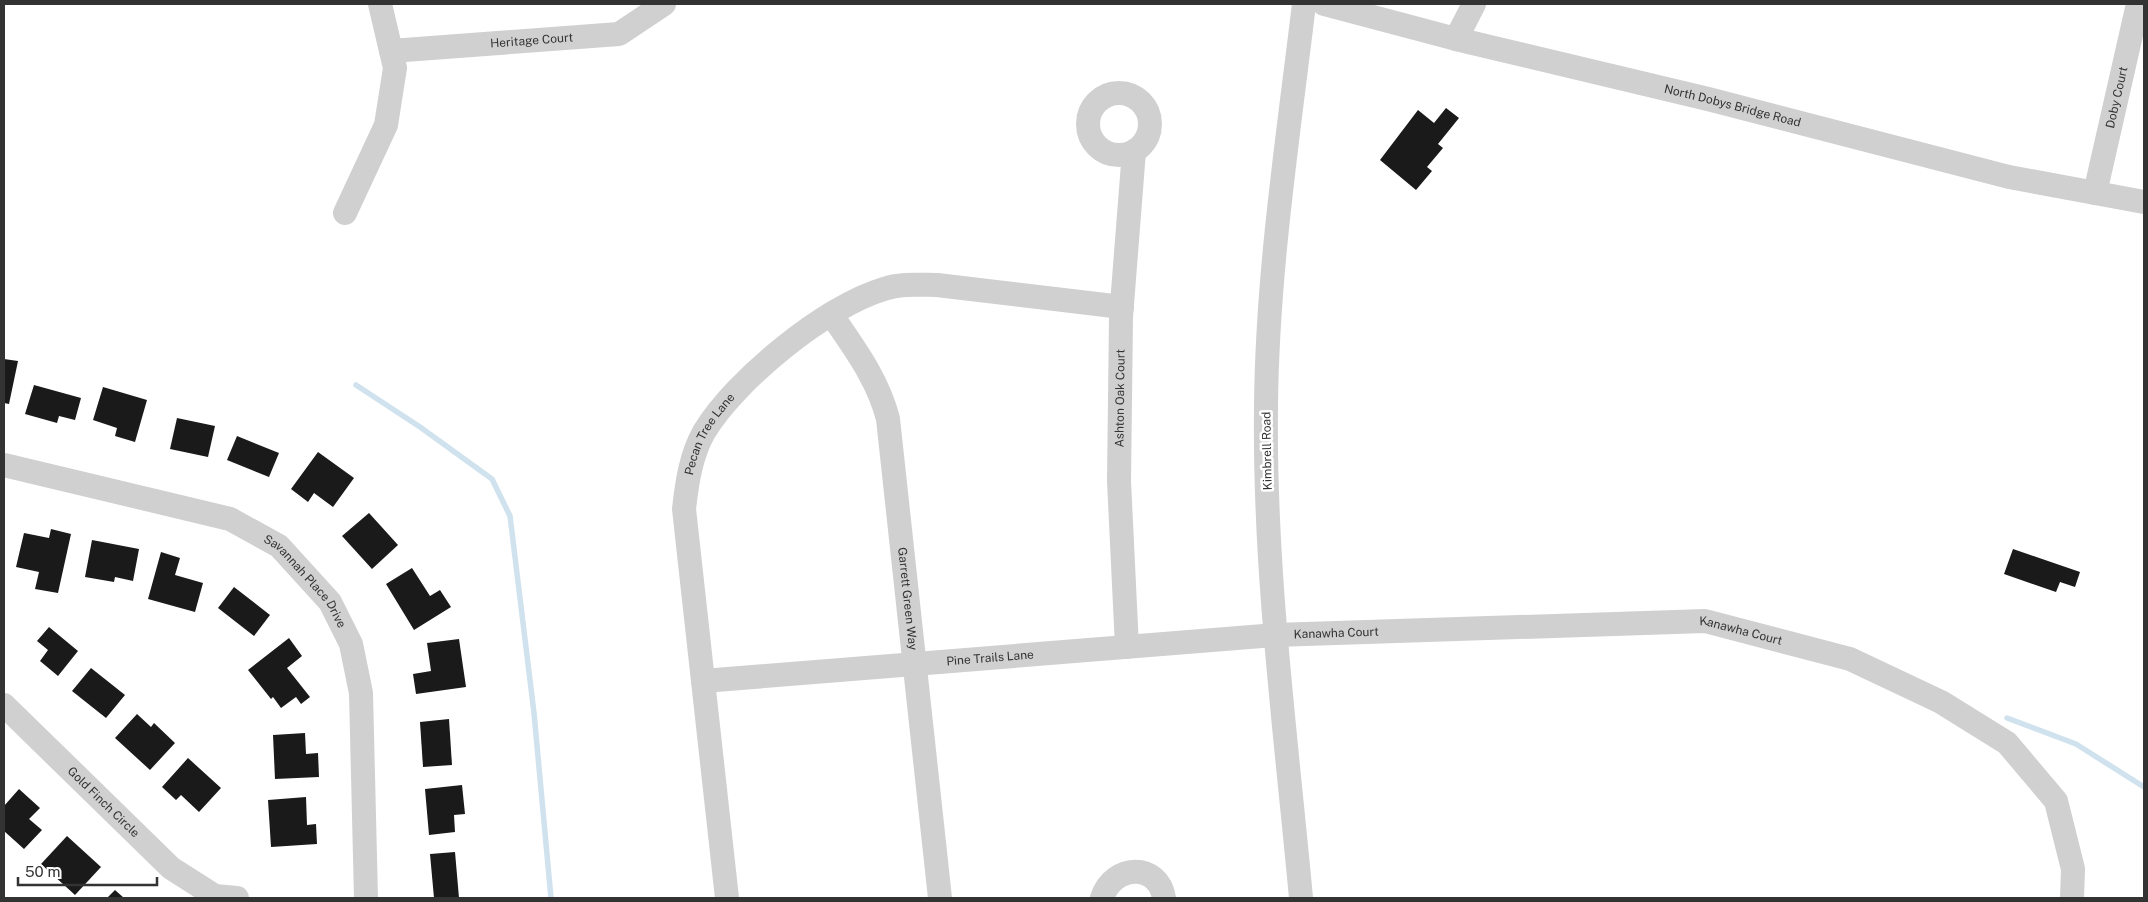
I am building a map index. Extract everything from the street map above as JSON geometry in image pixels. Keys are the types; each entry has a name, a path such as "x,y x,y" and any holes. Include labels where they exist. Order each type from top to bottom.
{"street":[{"path":"345,213 386,125 395,68 380,4"},
{"name":"Heritage Court","path":"391,51 619,34 664,4"},
{"name":"Kimbrell Road","path":"1301,898 1275,635 1270,552 1266,409 1269,316 1278,222 1304,4"},
{"name":"North Dobys Bridge Road","path":"1324,4 1708,99 2009,178 2144,202"},
{"path":"1456,38 1474,4"},
{"name":"Doby Court","path":"2095,193 2138,4"},
{"name":"Ashton Oak Court","path":"1127,647 1119,481 1122,307 1134,151"},
{"name":"Pecan Tree Lane","path":"727,898 684,509 693,454 704,432 718,411 740,386 790,343 831,314 858,298 886,288 909,284 937,285 1122,307"},
{"name":"Garrett Green Way","path":"831,314 874,379 887,412 916,664 940,898"},
{"name":"Savannah Place Drive","path":"4,465 230,519 279,546 330,602 351,644 361,693 366,898"},
{"name":"Kanawha Court","path":"1275,635 1705,622 1850,659 1941,702 2007,743 2056,801 2073,869 2072,898"},
{"name":"Pine Trails Lane","path":"703,681 1275,635"},
{"name":"Gold Finch Circle","path":"4,705 171,868 216,896 237,898"},
{"path":"1102,898 1105,889 1111,881 1129,872 1150,876 1158,884 1164,898"}],"building":[{"path":"1446,108 1459,118 1438,144 1443,148 1427,167 1432,171 1416,190 1380,160 1418,110 1434,123"},
{"path":"4,359 18,361 9,404 4,403"},
{"path":"34,385 81,398 75,420 59,416 57,423 25,414"},
{"path":"103,387 147,400 135,442 115,436 117,428 93,420"},
{"path":"177,418 215,426 208,457 170,449"},
{"path":"237,436 279,453 269,477 227,460"},
{"path":"318,452 354,478 333,507 314,493 308,502 291,489"},
{"path":"369,513 398,545 372,569 342,536"},
{"path":"51,529 71,534 58,593 35,589 39,572 16,567 24,533 49,538"},
{"path":"92,540 139,549 133,581 115,577 114,582 85,577"},
{"path":"2013,549 2080,572 2075,587 2060,582 2056,592 2004,574"},
{"path":"161,552 180,558 175,575 203,583 195,612 148,599"},
{"path":"412,568 430,596 440,590 451,607 414,630 386,584"},
{"path":"234,587 270,615 254,636 218,608"},
{"path":"49,627 78,651 58,676 40,661 48,650 37,641"},
{"path":"289,638 302,656 287,668 310,697 301,704 296,697 281,708 273,697 271,699 248,670"},
{"path":"459,639 466,687 416,694 413,674 431,671 427,643"},
{"path":"91,668 125,695 106,718 72,691"},
{"path":"137,714 151,727 154,723 175,743 150,770 115,738"},
{"path":"449,719 452,765 423,767 420,722"},
{"path":"305,733 306,754 318,753 319,777 275,779 273,735"},
{"path":"188,758 221,788 199,812 181,795 176,800 162,787"},
{"path":"462,785 465,814 454,815 455,832 429,835 425,789"},
{"path":"19,789 40,808 29,819 42,830 24,849 4,831 4,806"},
{"path":"306,797 307,825 316,824 317,844 271,847 268,800"},
{"path":"67,836 101,867 75,895 41,864"},
{"path":"455,852 459,898 434,898 430,854"},
{"path":"115,890 124,898 107,898"}],"waterway":[{"path":"356,385 420,427 492,479 510,516 534,713 551,898"},
{"path":"2007,718 2076,744 2144,787"}]}
